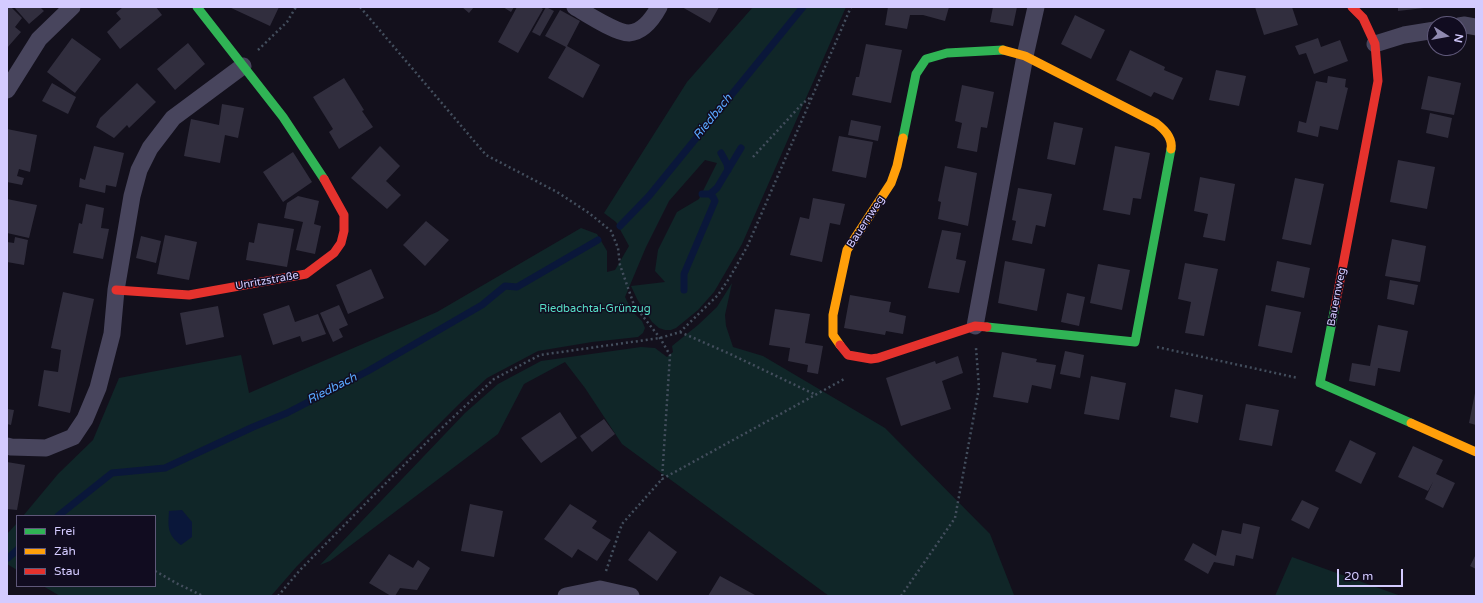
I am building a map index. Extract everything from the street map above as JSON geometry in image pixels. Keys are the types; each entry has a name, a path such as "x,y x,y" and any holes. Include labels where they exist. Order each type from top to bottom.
{"street":[{"path":"7,90 39,39 72,7"},
{"name":"Unritzstraße","path":"116,290 189,295 306,274 334,253 341,243 344,231 344,215 329,186 283,117 197,7"},
{"path":"575,7 607,26 629,33 643,28 659,7"},
{"path":"975,326 1025,56 1036,7"},
{"name":"Bauernweg","path":"1320,383 1378,81 1375,44 1363,18 1352,7"},
{"path":"1375,44 1427,32"},
{"name":"Bauernweg","path":"1002,50 1025,56 1156,122 1166,131 1172,145 1135,342 975,326 871,360 848,355 833,335 833,315 847,250 891,183 897,166 916,74 926,59 947,53 1002,50"},
{"path":"7,446 46,448 73,437 86,419 98,388 112,334 116,290 132,196 139,170 150,148 173,118 243,66"},
{"path":"1320,383 1476,452"},
{"path":"566,596 600,589 631,596"}],"path":[{"path":"243,66 287,22 296,7"},
{"path":"360,7 486,155 557,192 589,213 611,231 618,248 620,265 634,304 660,338 670,355 662,479"},
{"path":"278,596 300,570 377,492 456,414 494,379 540,355 660,338 680,332 718,295 747,247 851,7"},
{"path":"753,157 797,109 813,95"},
{"path":"901,596 955,518 979,388 975,326"},
{"path":"600,589 622,524 662,479 815,395 728,353 680,332"},
{"path":"1135,342 1320,383"},
{"path":"156,572 202,596"}],"green space":[{"name":"Riedbachtal-Grünzug","path":"753,7 846,7 742,244 714,292 698,310 676,328 665,330 659,328 652,322 637,299 631,286 665,282 655,271 658,250 677,212 699,199 717,163 705,160 669,201 646,247 625,297 632,311 642,321 645,328 643,333 638,337 592,342 538,351 487,378 458,405 297,566 271,596 60,596 45,587 156,587 156,515 24,515 58,474 93,440 119,378 241,355 249,393 437,312 581,228 597,234 607,251 607,272 615,270 629,246 616,222 604,213 687,82"},
{"path":"732,283 725,315 726,326 733,347 763,356 885,428 990,534 1014,595 1016,596 829,596 622,444 585,388 565,362 524,384 498,434 330,561 320,565 465,413 498,384 541,361 641,347 655,348 667,357 673,352 672,346 717,307"},
{"path":"16,524 16,569 7,564 7,534"},
{"path":"1292,557 1401,596 1275,596"}],"water":[{"path":"182,510 192,522 192,537 181,545 173,538 169,530 168,521 169,511"}],"building":[{"path":"7,7 11,7 22,18 15,27 21,32 7,48"},
{"path":"14,7 41,7 44,11 29,24"},
{"path":"123,7 156,7 162,15 120,49 107,32 121,19 116,13"},
{"path":"229,7 279,7 270,26"},
{"path":"462,7 474,7 469,13"},
{"path":"503,7 514,7 511,12"},
{"path":"517,7 540,7 543,9 518,53 498,42"},
{"path":"546,7 554,11 540,36 532,32"},
{"path":"682,7 719,7 710,23"},
{"path":"888,7 949,7 945,21 923,15 910,15 907,29 885,25"},
{"path":"993,7 1017,7 1013,26 990,22"},
{"path":"1255,7 1292,7 1298,25 1264,35"},
{"path":"1398,7 1424,7 1424,8 1398,11"},
{"path":"560,10 580,21 567,46 600,65 583,98 548,78 566,47 545,36"},
{"path":"1075,15 1105,30 1091,59 1061,44"},
{"path":"72,38 101,59 75,93 47,72"},
{"path":"1318,38 1321,47 1340,40 1348,61 1314,74 1306,53 1299,55 1295,46"},
{"path":"188,43 205,64 175,90 157,69"},
{"path":"866,44 902,50 891,103 852,95 856,77 859,77"},
{"path":"1130,50 1165,67 1164,70 1183,78 1173,100 1154,92 1151,97 1116,80"},
{"path":"1216,70 1246,76 1239,106 1209,100"},
{"path":"1328,76 1346,79 1345,87 1348,88 1338,130 1320,126 1318,137 1297,132 1299,121 1306,123 1316,81 1327,83"},
{"path":"1428,76 1461,83 1454,115 1421,109"},
{"path":"344,78 364,110 362,111 373,127 339,149 329,132 333,129 313,97"},
{"path":"52,83 76,97 68,114 42,101"},
{"path":"137,83 156,102 129,128 127,125 114,138 96,127 100,118"},
{"path":"962,85 994,92 987,128 981,127 977,152 957,148 962,123 955,121"},
{"path":"222,104 244,108 238,138 225,135 220,163 184,156 191,119 219,125"},
{"path":"1430,113 1452,118 1448,138 1426,133"},
{"path":"851,120 881,126 878,141 848,135"},
{"path":"1054,122 1083,128 1075,165 1047,159"},
{"path":"7,129 37,135 30,172 19,169 17,176 24,178 22,185 7,182"},
{"path":"839,136 873,142 866,178 832,171"},
{"path":"94,146 124,153 116,187 106,185 105,193 79,187 80,178 85,180"},
{"path":"380,146 400,166 386,181 401,195 387,209 351,178"},
{"path":"1115,146 1150,153 1141,199 1133,198 1130,215 1103,210"},
{"path":"293,152 312,182 283,202 263,172"},
{"path":"1398,160 1435,167 1427,209 1390,202"},
{"path":"945,166 977,173 968,226 938,219 941,202 938,201"},
{"path":"1200,177 1235,184 1225,241 1203,237 1208,214 1194,211"},
{"path":"1295,178 1324,184 1311,245 1282,239"},
{"path":"1018,188 1052,194 1045,227 1036,225 1032,244 1012,240 1016,221 1012,220"},
{"path":"298,196 319,201 314,224 321,226 315,254 296,250 303,222 284,218 287,203"},
{"path":"813,198 845,204 840,225 830,223 822,262 790,255 800,217 809,219"},
{"path":"7,199 37,205 29,238 7,233"},
{"path":"86,204 104,208 101,228 109,229 103,259 73,253 79,223 82,224"},
{"path":"426,221 449,240 425,266 403,245"},
{"path":"258,223 294,229 287,267 246,260 249,242 254,243"},
{"path":"942,230 961,233 956,259 966,261 959,293 928,288"},
{"path":"165,235 197,242 189,280 157,274"},
{"path":"141,236 161,241 156,263 136,258"},
{"path":"15,237 28,240 24,265 7,262 7,242 14,243"},
{"path":"1392,239 1426,246 1420,282 1385,276"},
{"path":"1005,261 1045,269 1037,311 998,303"},
{"path":"1277,261 1310,268 1304,298 1271,291"},
{"path":"1185,263 1218,269 1204,336 1185,333 1191,302 1178,299"},
{"path":"1098,264 1130,270 1122,310 1090,303"},
{"path":"371,269 384,298 348,314 336,285"},
{"path":"1390,280 1418,285 1414,305 1387,299"},
{"path":"63,292 94,299 70,413 38,406 44,370 58,372 61,350 51,348"},
{"path":"1067,293 1085,297 1079,326 1061,322"},
{"path":"850,295 891,302 889,312 906,316 903,334 886,331 885,335 844,328"},
{"path":"289,305 295,322 318,314 326,334 302,342 300,336 273,345 263,314"},
{"path":"339,305 348,325 339,329 343,337 333,342 320,313"},
{"path":"1266,305 1301,312 1292,353 1258,346"},
{"path":"218,306 224,337 186,345 180,313"},
{"path":"775,309 810,314 805,343 823,346 818,374 807,372 808,365 788,361 790,348 769,345"},
{"path":"1378,325 1408,331 1400,372 1378,368 1375,386 1349,381 1352,363 1370,366"},
{"path":"1065,351 1084,355 1080,378 1060,374"},
{"path":"1002,352 1037,359 1036,362 1056,365 1051,389 1032,385 1028,403 993,397"},
{"path":"958,356 963,373 942,381 951,409 901,426 886,378 935,361 936,364"},
{"path":"1091,376 1126,383 1119,420 1084,414"},
{"path":"1175,389 1203,395 1198,423 1170,417"},
{"path":"1476,393 1476,425 1469,423"},
{"path":"1246,404 1279,410 1272,446 1239,440"},
{"path":"7,409 14,410 11,425 7,424"},
{"path":"560,412 577,438 541,463 521,438"},
{"path":"604,419 615,434 592,452 580,436"},
{"path":"1350,440 1376,453 1361,484 1335,471"},
{"path":"1413,446 1443,460 1436,474 1455,483 1443,508 1425,499 1433,482 1428,491 1398,477"},
{"path":"7,462 25,465 17,510 7,509"},
{"path":"1302,500 1319,508 1309,529 1291,520"},
{"path":"470,504 503,511 494,557 461,551"},
{"path":"570,504 597,521 592,528 611,540 597,561 578,549 572,558 544,539"},
{"path":"1243,523 1260,527 1253,559 1236,555 1234,566 1214,562 1208,574 1184,560 1193,543 1216,556 1222,530 1241,534"},
{"path":"649,531 677,552 657,581 628,560"},
{"path":"389,554 413,568 418,560 430,568 417,590 400,588 395,596 391,596 369,583"},
{"path":"1476,554 1476,569 1470,566"},
{"path":"720,576 755,595 708,596"}],"waterway":[{"name":"Riedbach","path":"620,226 649,196 803,7"},
{"path":"702,194 710,194 717,188 741,148"},
{"path":"721,153 727,164 728,170"},
{"path":"684,290 684,274 715,201 710,194"},
{"name":"Riedbach","path":"59,515 112,473 165,468 253,427 287,413 368,371 482,305 505,286 517,287 598,240"},
{"name":"Riedbach","path":"8,558 16,551"}],"traffic: fast":[{"path":"197,7 283,117 324,179"},
{"path":"903,138 916,74 926,59 947,53 1003,50"},
{"path":"987,327 1135,342 1171,149"},
{"path":"1335,307 1320,383 1411,423"}],"traffic: slow":[{"path":"1003,50 1025,56 1156,123 1165,131 1171,141 1171,149"},
{"path":"840,345 833,335 833,315 847,250 891,183 897,166 903,138"},
{"path":"1411,423 1476,452"}],"traffic: jam":[{"path":"1335,307 1378,81 1375,44 1363,18 1352,7"},
{"path":"116,290 189,295 306,274 334,253 341,243 344,231 344,215 324,179"},
{"path":"840,345 848,355 871,359 975,326 987,327"}]}
